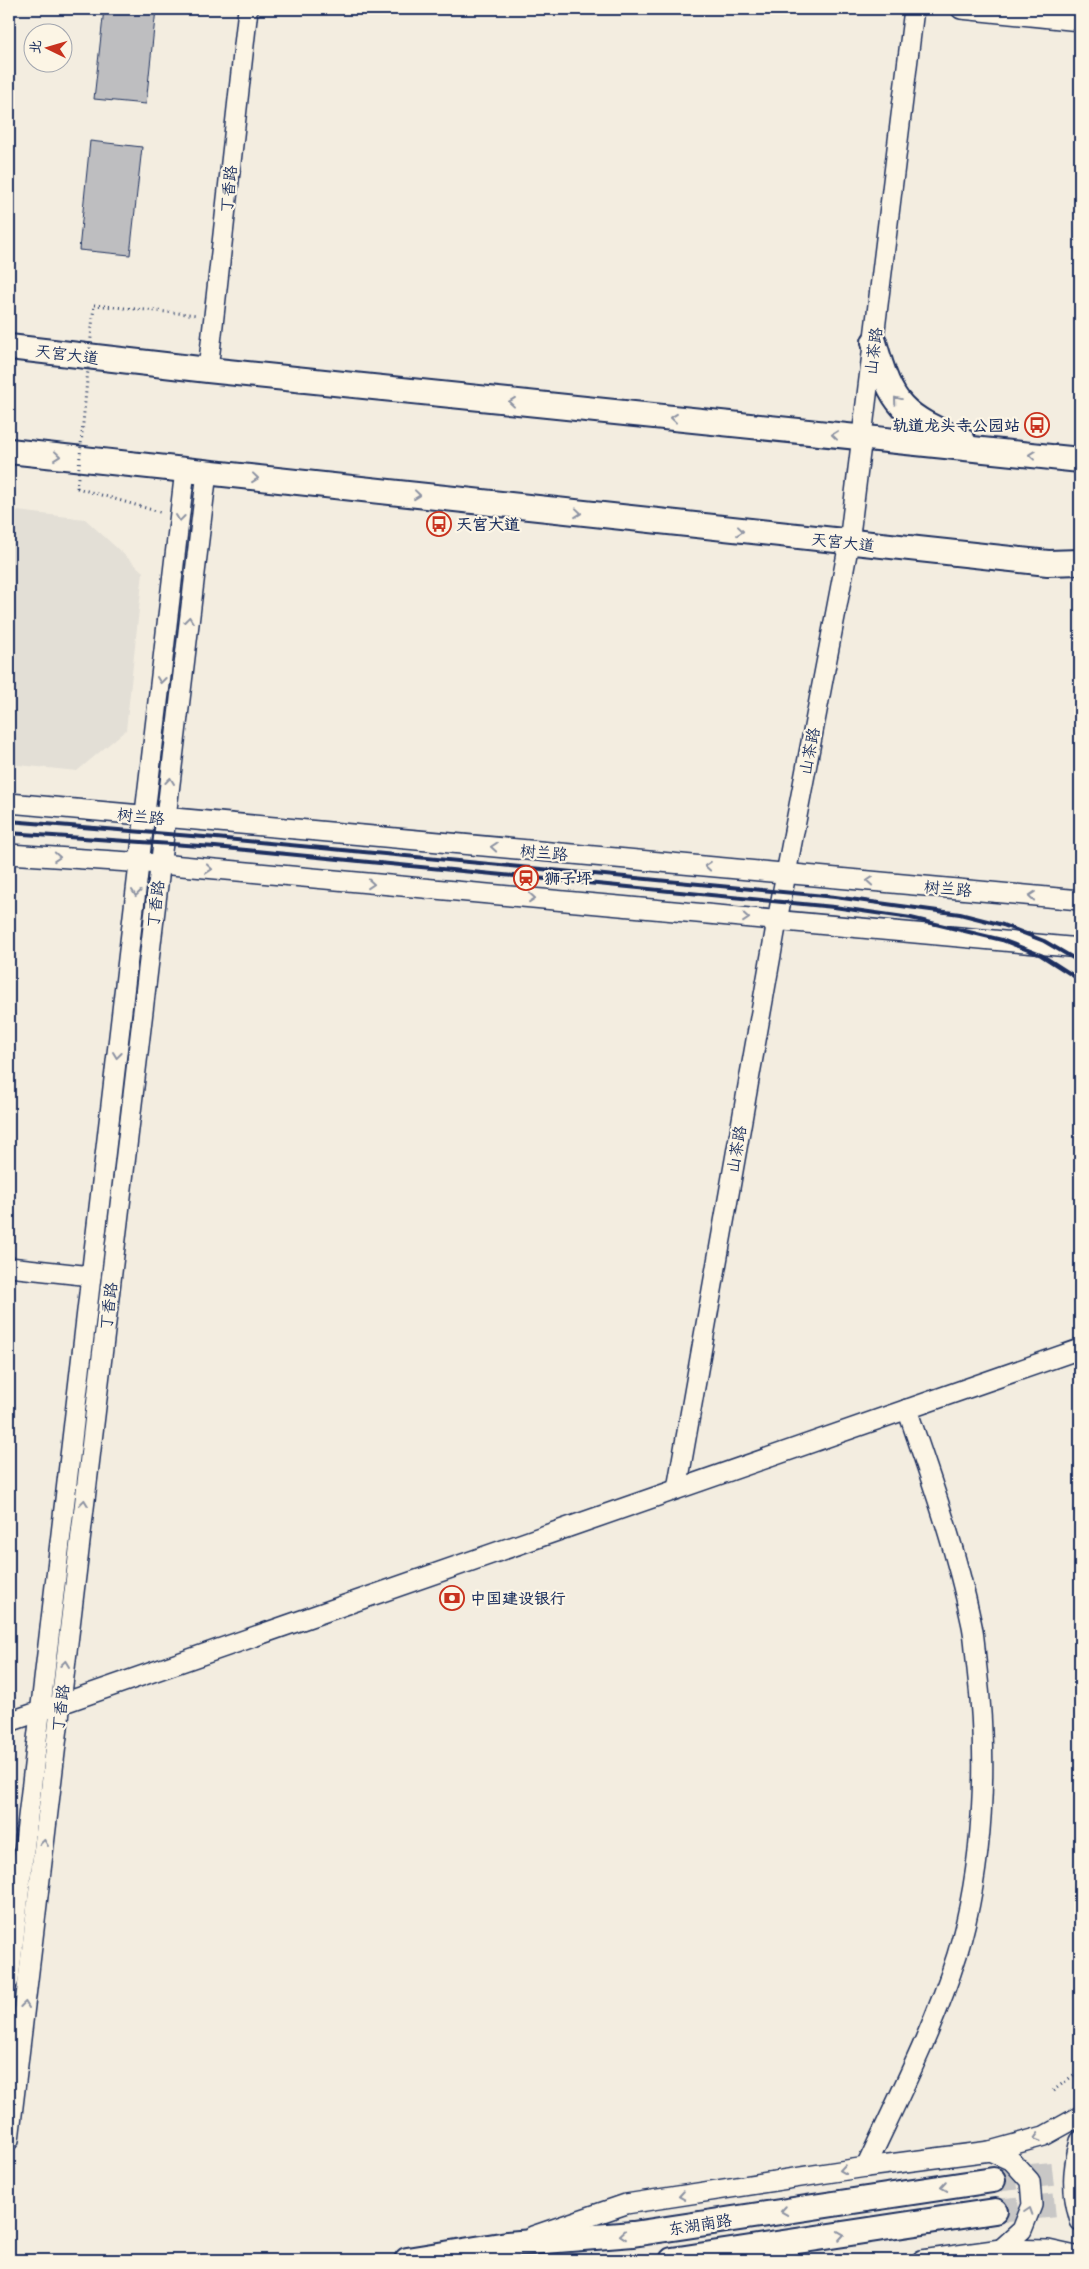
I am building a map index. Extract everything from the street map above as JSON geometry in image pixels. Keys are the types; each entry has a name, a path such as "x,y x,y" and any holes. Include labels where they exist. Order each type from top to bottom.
{"main road":[{"path":"874,342 889,390 906,410 926,425 983,450"},
{"name":"天宫大道","path":"9,347 208,370 1080,460"},
{"name":"天宫大道","path":"9,451 849,543 1048,563 1080,562"},
{"path":"1048,563 1080,575"},
{"name":"东湖南路","path":"407,2260 507,2244 633,2234 992,2180"},
{"name":"东湖南路","path":"672,2260 995,2211"}],"street":[{"name":"丁香路","path":"208,370 248,9"},
{"name":"山茶路","path":"677,1489 777,920 849,543 914,9"},
{"path":"960,9 1080,21"},
{"name":"丁香路","path":"9,1980 180,518 196,471"},
{"name":"丁香路","path":"9,2140 166,818 196,471"},
{"name":"树兰路","path":"9,803 1080,900"},
{"path":"9,854 160,864 1080,948"},
{"path":"9,1267 91,1276"},
{"path":"9,1722 1080,1348"},
{"path":"866,2166 930,2026 957,1955 978,1850 984,1775 981,1704 972,1624 950,1536 907,1409"},
{"path":"507,2244 626,2204 866,2166 990,2151 1044,2136 1080,2116"},
{"path":"1080,2141 1073,2165 1074,2200 1080,2221"},
{"path":"990,2151 1012,2161 1030,2181 1032,2204 1022,2230 1001,2249"},
{"path":"922,2260 971,2257 1001,2249 1048,2250 1080,2257"}],"path":[{"path":"180,518 78,488 94,305 214,316"},
{"path":"1053,2091 1080,2070"}],"shaded area":[{"path":"9,510 85,519 143,572 126,730 77,771 9,764"}],"building":[{"path":"104,9 156,9 146,104 94,99"},
{"path":"90,141 142,147 130,255 79,250"}],"tunnel":[{"path":"993,2180 1080,2171"},
{"path":"995,2211 1080,2203"}],"railway":[{"path":"9,821 216,838 835,897 960,914 1003,925 1044,941 1080,962"},
{"path":"9,833 215,847 834,907 911,918 1002,940 1041,955 1080,980"}],"place":[{"name":"轨道龙头寺公园站","path":"1037,425"},
{"name":"天宫大道","path":"439,524"},
{"name":"狮子坪","path":"526,878"},
{"name":"中国建设银行","path":"452,1598"}]}
